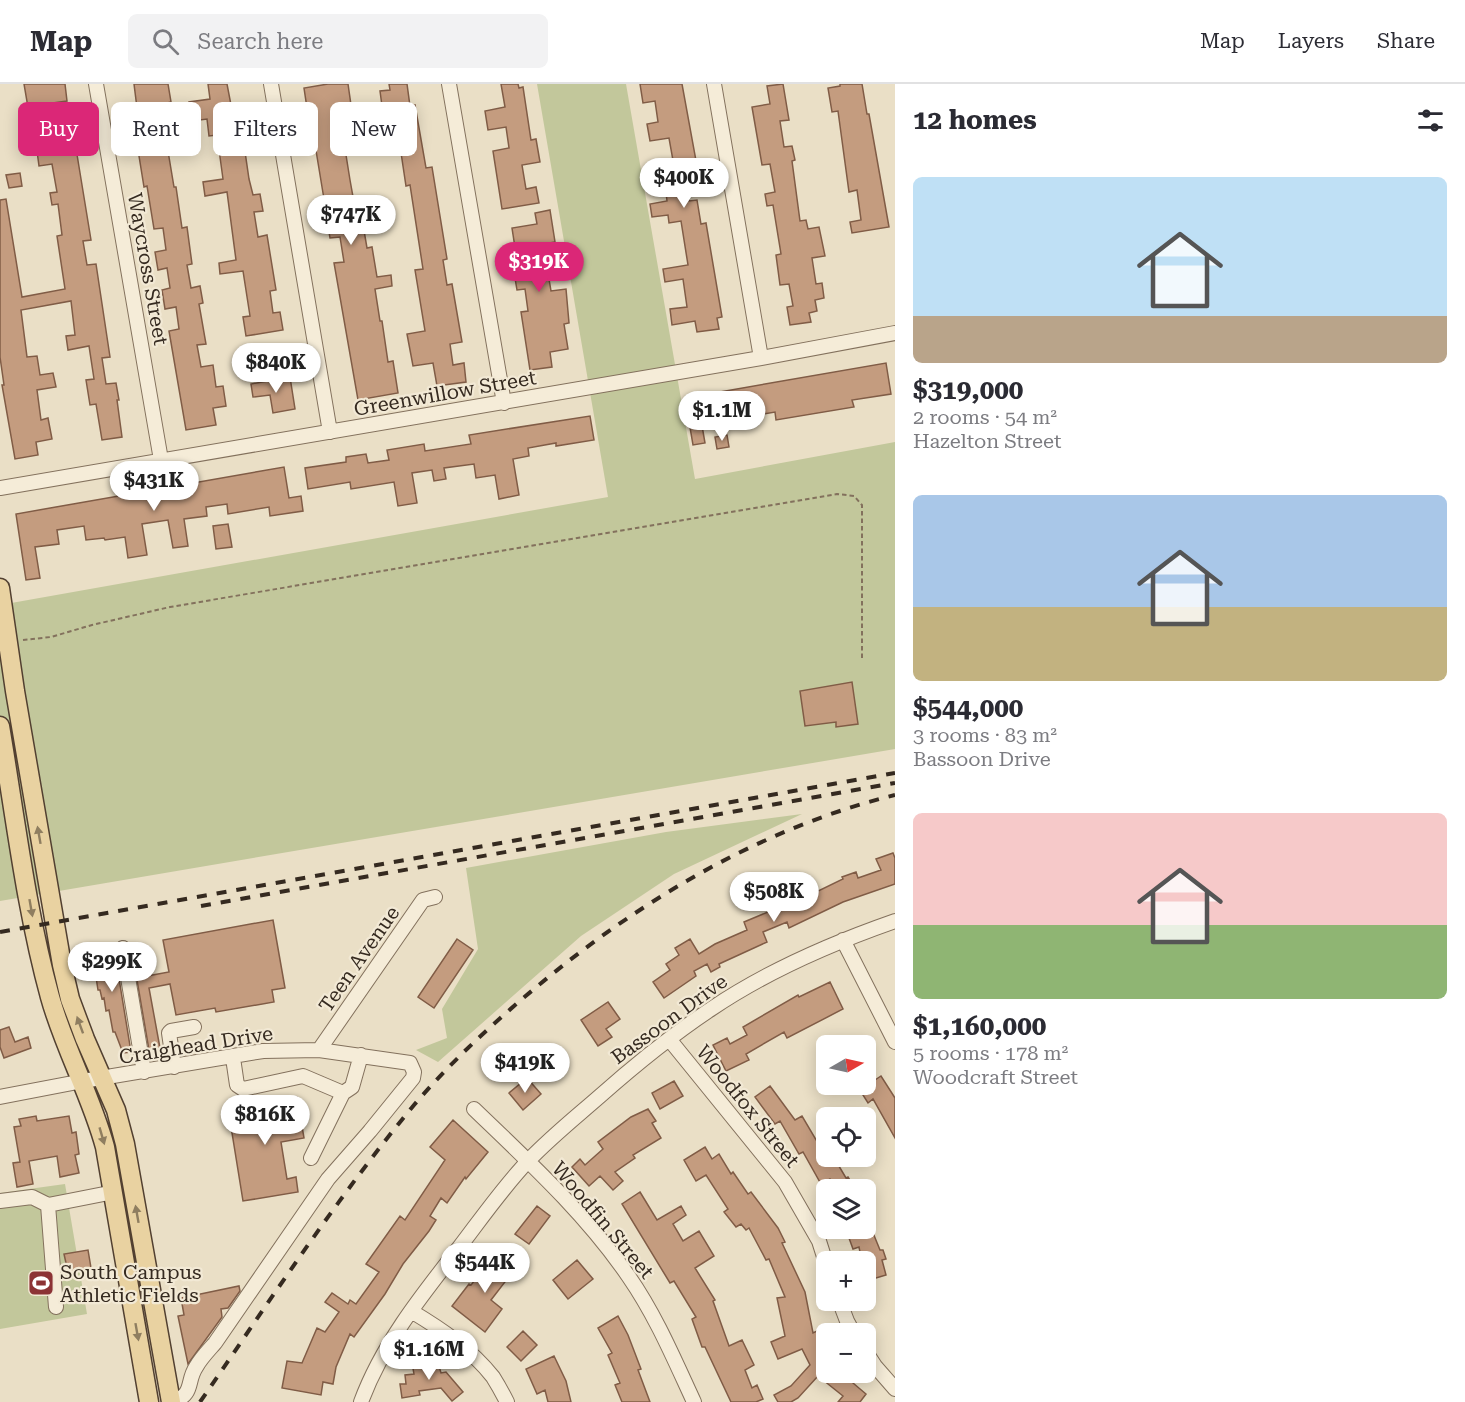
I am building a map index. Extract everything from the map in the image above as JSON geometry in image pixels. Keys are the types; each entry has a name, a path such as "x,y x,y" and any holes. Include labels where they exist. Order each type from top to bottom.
{"main road":[{"path":"0,588 8,642 7,693 62,965 70,999 116,1110 172,1402"},
{"path":"0,726 41,964 61,1032 96,1115 110,1173 149,1402"},
{"path":"110,1173 129,1169"},
{"path":"128,1274 148,1271"}],"street":[{"name":"Waycross Street","path":"96,84 161,460"},
{"path":"271,84 330,432"},
{"path":"449,84 504,403"},
{"path":"714,84 761,358"},
{"name":"Greenwillow Street","path":"0,488 504,403 895,333"},
{"name":"Teen Avenue","path":"319,1050 423,900 435,897"},
{"name":"Bassoon Drive","path":"362,1402 377,1364 411,1311 459,1246 528,1161 566,1125 631,1068 712,1008 795,962 843,939 895,921"},
{"path":"843,939 895,1042"},
{"path":"123,948 144,1072"},
{"path":"174,1067 168,1033 194,1027"},
{"name":"Woodfox Street","path":"669,1039 785,1182 819,1241 822,1251"},
{"name":"Craighead Drive","path":"0,1097 263,1052 319,1050 410,1063 414,1078 328,1179 221,1334 195,1367 187,1394 172,1402"},
{"path":"311,1158 343,1093 352,1087 361,1055"},
{"path":"233,1058 239,1088 303,1076 343,1093"},
{"path":"474,1109 528,1161"},
{"name":"Woodfin Street","path":"528,1161 582,1219 628,1275 657,1323 694,1402"},
{"path":"0,1202 32,1197 48,1205 114,1192"},
{"path":"48,1205 56,1307"},
{"path":"411,1311 441,1329 468,1351 493,1377 507,1402"},
{"path":"876,1368 895,1389"}],"path":[{"path":"8,642 51,637 170,607 837,494 854,496 862,505 862,661"}],"green space":[{"path":"537,84 626,84 695,479 895,442 895,749 0,901 0,605 608,497"},
{"path":"802,814 674,874 581,936 438,1062 416,1050 447,1038 442,1009 478,949 466,868 666,832"},
{"name":"South Campus Athletic Fields","path":"65,1184 87,1314 0,1329 0,1193"}],"building":[{"path":"24,84 65,84 67,101 27,102"},
{"path":"134,84 168,84 171,102 136,102"},
{"path":"208,84 227,84 230,102 213,102 213,136 209,136 207,119 201,120 201,102 189,102 210,99"},
{"path":"328,84 348,84 351,102 330,102 330,156 346,156 355,208 360,207 367,248 372,247 377,277 391,275 392,286 375,289 388,362 393,361 398,393 358,400 334,263 344,262 340,237 330,238 328,226 336,225 332,198 324,199 317,156 318,102 306,102 304,88"},
{"path":"389,84 407,84 409,102 381,102 380,91 390,90"},
{"path":"501,84 518,84 519,88 523,87 531,140 536,139 540,162 522,165 526,189 536,187 539,203 502,209 493,151 509,148 506,127 488,130 485,111 505,107"},
{"path":"640,84 682,84 699,177 685,179 689,201 697,200 701,224 706,223 722,317 717,318 719,329 697,332 695,321 672,325 670,309 687,307 683,279 665,282 663,269 688,265 681,221 669,223 668,215 652,217 650,204 667,201 663,168 674,166 669,138 650,141 647,124 658,122 655,101 643,103"},
{"path":"783,84 789,120 780,121 784,147 792,146 795,160 792,161 800,221 806,220 808,229 819,227 825,256 812,258 816,284 822,283 824,298 815,300 817,311 809,313 811,322 790,325 787,307 793,306 789,284 780,285 776,255 781,254 773,205 767,206 765,194 775,192 770,164 762,165 752,107 770,104 767,86"},
{"path":"840,84 862,84 889,227 852,233 850,222 861,220 857,190 849,192 838,111 832,112 828,88 840,86"},
{"path":"417,116 426,168 432,167 447,259 443,260 447,285 452,284 462,342 450,344 453,365 464,363 466,382 437,386 433,363 413,366 407,334 425,331 415,270 423,269 410,185 406,186 402,156 417,156"},
{"path":"38,156 77,156 91,240 83,241 87,265 96,264 110,357 102,358 106,384 116,383 122,437 102,440 96,404 90,405 86,380 94,379 89,346 68,350 66,336 75,335 71,301 21,310 27,357 37,356 40,375 53,373 56,387 37,390 41,420 48,418 52,439 36,442 38,455 15,459 2,385 4,385 0,357 0,200 6,199 22,297 65,289 57,236 62,235 58,204 52,205 50,193 57,192 52,164 39,166"},
{"path":"139,156 169,156 182,228 187,227 192,264 187,265 191,288 200,286 203,303 199,304 206,344 197,345 201,367 213,365 216,387 223,386 226,406 213,408 216,425 186,430 169,331 179,329 176,307 165,309 162,290 170,288 167,268 158,270 155,252 166,250 163,228 154,229 147,186 144,187"},
{"path":"220,156 246,156 253,195 260,194 263,211 254,212 258,237 267,235 276,290 270,291 273,313 280,312 283,330 246,336 243,317 250,316 243,271 220,274 219,263 236,260 227,192 205,196 203,182 223,179"},
{"path":"20,173 22,186 9,188 6,175"},
{"path":"550,210 555,242 543,244 551,291 566,289 569,323 564,324 568,349 550,352 552,367 530,370 521,312 528,311 525,289 517,290 511,254 516,254 512,228 537,224 535,213"},
{"path":"886,363 891,394 852,400 854,407 776,420 775,412 751,416 752,426 732,429 730,415 701,420 705,443 693,445 685,398"},
{"path":"290,377 295,409 273,413 270,395 253,397 251,384"},
{"path":"590,416 594,440 528,448 529,456 513,459 519,495 499,499 495,475 476,478 474,464 444,468 446,479 434,481 432,470 412,473 417,503 398,506 394,482 351,489 350,482 308,489 305,468 346,462 346,457 366,454 368,463 389,460 387,450 424,444 425,451 471,444 469,435"},
{"path":"727,435 729,447 717,449 715,437"},
{"path":"284,467 289,498 301,496 303,511 270,516 269,507 228,514 227,504 206,507 207,516 184,519 188,546 173,548 168,520 142,524 147,555 128,558 125,537 86,540 84,526 57,530 59,544 35,547 40,578 26,580 16,514"},
{"path":"228,524 232,547 216,549 213,526"},
{"path":"852,682 858,724 836,727 836,722 805,726 800,691"},
{"path":"893,853 895,884 843,902 789,928 787,922 763,932 767,942 719,964 720,967 711,972 707,964 694,971 696,976 664,998 653,982 670,970 666,964 679,955 675,948 690,939 699,954 747,930 744,922 780,907 781,903 776,891 799,881 806,897 843,879 842,877 856,872 858,878 881,870 876,859"},
{"path":"273,920 285,988 272,990 274,1002 216,1012 215,1008 176,1015 170,984 149,988 160,1048 149,1050 131,945 142,944 147,976 169,972 163,940"},
{"path":"457,939 473,950 434,1008 418,997"},
{"path":"114,948 131,1052 123,1053 115,1032 113,1032 109,1010 106,1011 104,998 102,999 100,990 98,990 94,964 91,964 89,952"},
{"path":"830,982 843,1009 787,1038 784,1032 746,1054 749,1060 726,1071 713,1045 727,1038 730,1044 747,1035 743,1027 798,995 799,997"},
{"path":"608,1002 620,1019 606,1029 612,1037 598,1046 581,1020"},
{"path":"9,1027 15,1042 28,1037 31,1048 4,1058 0,1047 0,1030"},
{"path":"881,1076 895,1098 895,1138 873,1099 868,1103 863,1095 876,1095 876,1079"},
{"path":"527,1078 541,1094 523,1110 509,1093"},
{"path":"674,1081 683,1096 660,1109 652,1093"},
{"path":"770,1086 795,1120 802,1116 816,1140 816,1167 840,1167 846,1178 849,1179 818,1179 803,1152 799,1154 780,1121 775,1124 755,1097"},
{"path":"297,1097 304,1138 281,1142 287,1179 296,1177 298,1192 243,1201 228,1108"},
{"path":"648,1109 656,1121 652,1123 661,1138 633,1155 635,1158 615,1172 623,1181 613,1190 600,1176 589,1186 572,1167 580,1159 585,1165 603,1149 598,1142 631,1117"},
{"path":"36,1116 37,1121 69,1116 72,1133 76,1132 79,1154 75,1155 79,1173 60,1177 57,1156 29,1161 33,1184 17,1187 13,1163 20,1162 14,1127 21,1126 19,1119"},
{"path":"453,1120 488,1152 466,1179 465,1177 447,1203 441,1198 430,1216 436,1220 429,1231 403,1264 354,1337 350,1334 336,1367 333,1384 323,1382 321,1395 282,1388 287,1361 302,1363 317,1328 325,1332 339,1312 325,1302 332,1293 348,1304 350,1300 356,1304 379,1272 366,1264 400,1216 405,1220 445,1160 430,1147"},
{"path":"705,1147 712,1159 719,1154 731,1174 733,1172 748,1194 751,1192 778,1228 785,1242 782,1243 805,1292 813,1333 816,1332 816,1378 798,1398 791,1402 778,1402 774,1395 791,1386 810,1365 802,1349 778,1359 771,1342 785,1336 777,1298 785,1297 769,1259 766,1260 749,1228 746,1230 741,1224 736,1227 724,1212 728,1209 706,1175 696,1181 684,1160"},
{"path":"640,1192 657,1220 681,1206 686,1215 673,1224 683,1241 699,1231 714,1256 695,1268 715,1300 713,1301 729,1346 742,1340 754,1365 745,1370 752,1388 757,1385 763,1399 756,1402 731,1402 705,1347 702,1347 692,1319 696,1317 674,1281 670,1283 622,1204"},
{"path":"537,1206 550,1216 529,1244 515,1234"},
{"path":"849,1239 876,1239 886,1259 882,1260 886,1275 876,1278 876,1251 860,1251 859,1247 853,1249"},
{"path":"88,1250 91,1268 68,1272 64,1254"},
{"path":"505,1255 518,1265 491,1300 502,1309 485,1332 452,1306 490,1261 496,1266"},
{"path":"577,1260 593,1279 568,1299 553,1280"},
{"path":"239,1286 240,1291 228,1308 221,1309 222,1317 188,1364 178,1316 184,1315 181,1298"},
{"path":"618,1316 641,1369 638,1370 650,1402 622,1402 615,1385 620,1383 608,1355 612,1353 598,1328"},
{"path":"523,1331 537,1345 521,1361 507,1347"},
{"path":"554,1356 566,1381 571,1402 548,1402 545,1390 537,1394 526,1369"},
{"path":"432,1360 433,1367 439,1366 441,1373 446,1372 463,1392 452,1401 441,1388 419,1391 420,1395 402,1398 400,1384 406,1384 405,1375 414,1374 412,1363"},
{"path":"827,1383 853,1383 866,1394 860,1402 838,1402 843,1396"}],"railway":[{"path":"0,932 895,773"},
{"path":"201,906 895,783"},
{"path":"200,1402 304,1251 385,1141 442,1074 518,1003 616,926 704,871 797,827 845,809 895,795"}],"place":[{"name":"South Campus Athletic Fields","path":"41,1283"}]}
